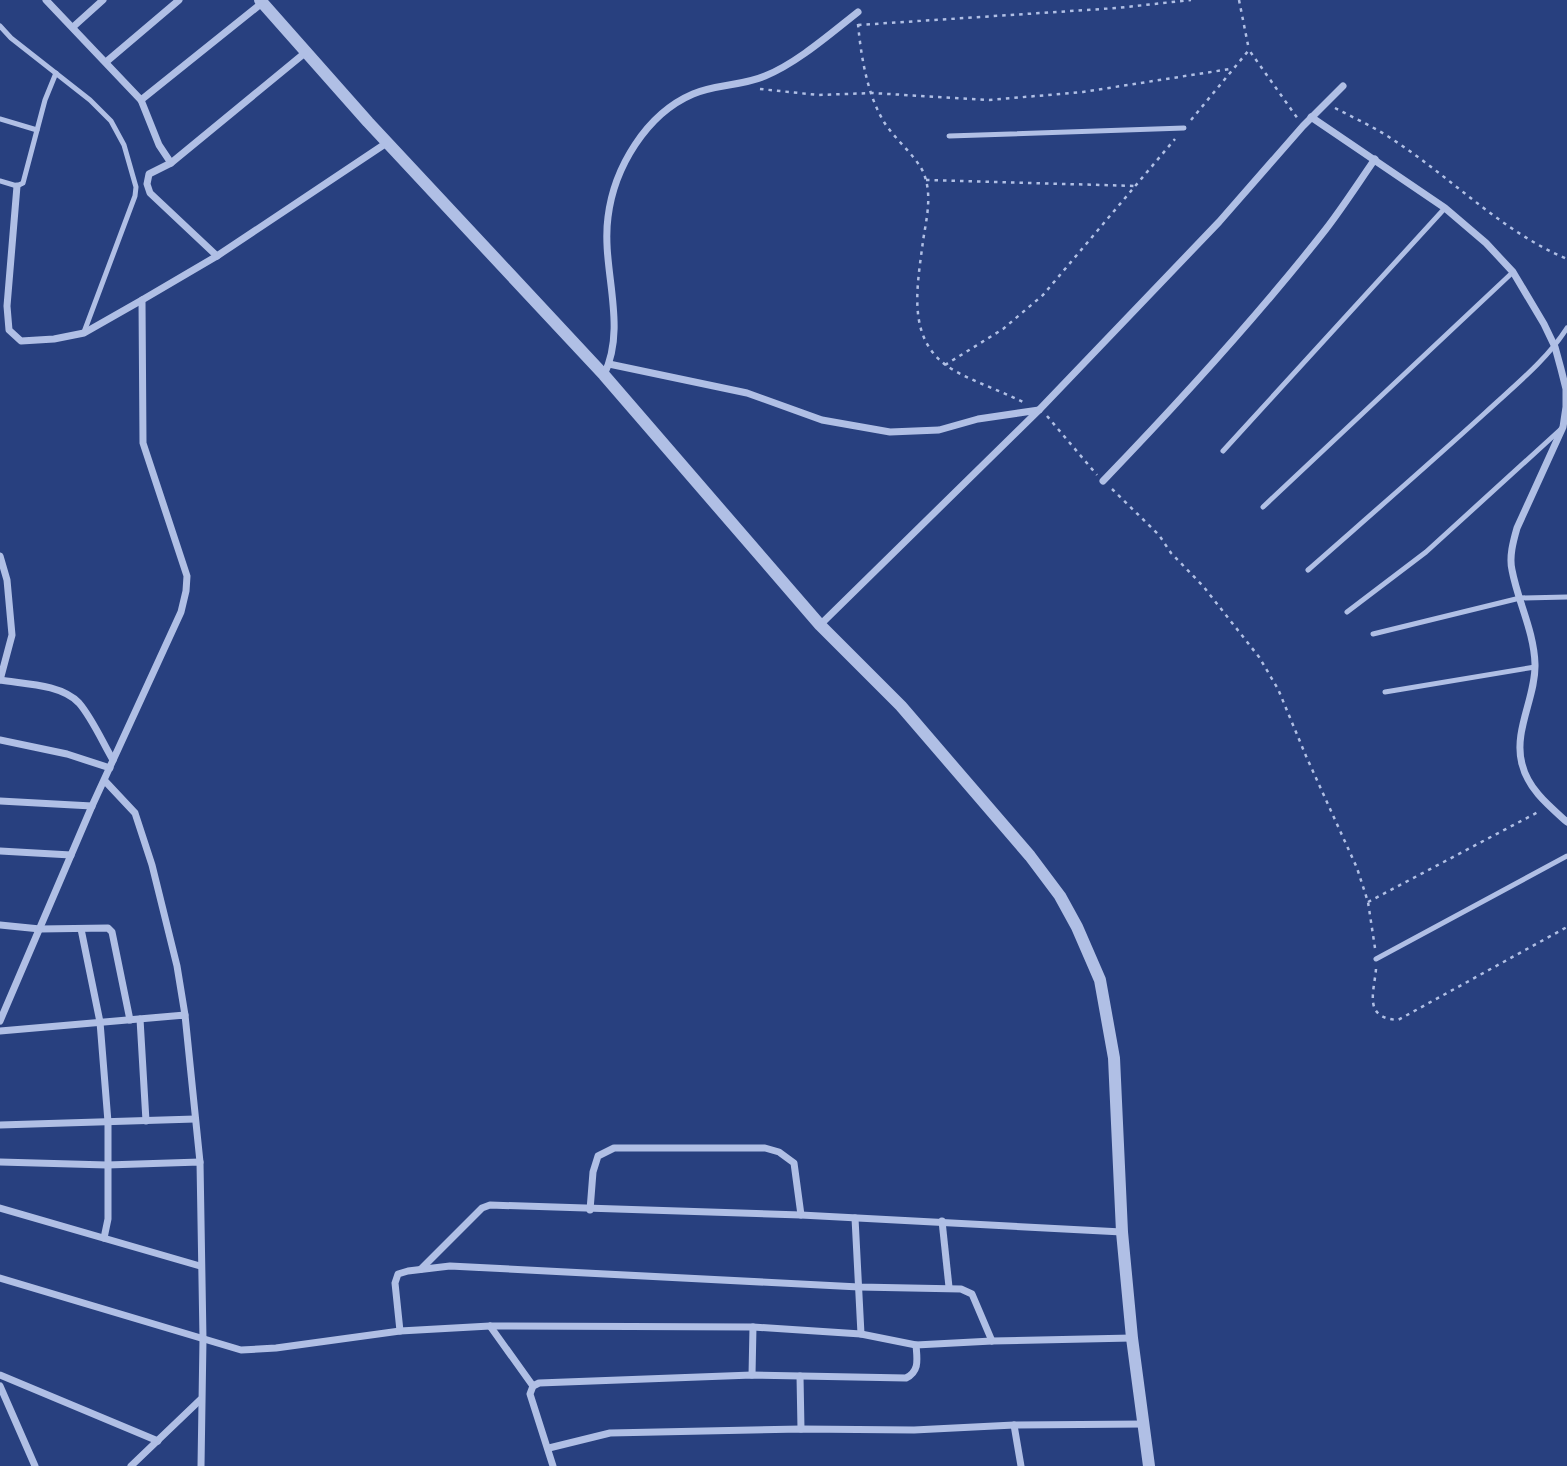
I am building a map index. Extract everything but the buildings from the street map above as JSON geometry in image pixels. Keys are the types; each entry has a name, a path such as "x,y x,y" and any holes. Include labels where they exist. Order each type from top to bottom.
{"street":[{"path":"46,0 141,100 159,145 171,163"},
{"path":"73,27 103,0"},
{"path":"106,62 179,0"},
{"path":"141,100 261,1 388,142 607,369 820,625 901,706 1030,856 1060,895 1100,980 1114,1058 1122,1232 1132,1338 1149,1466"},
{"path":"607,369 615,330 607,260 607,219 615,182 635,145 657,120 679,102 706,90 766,76 813,47 858,12"},
{"path":"217,256 150,192 147,184 149,174 171,163 306,52"},
{"path":"820,625 1039,410 1219,222 1311,117 1343,86"},
{"path":"1311,117 1445,208 1486,243 1513,272 1530,298 1555,347 1566,388 1563,427 1514,537 1511,568 1529,628 1535,667 1521,734 1521,762 1527,781 1567,822"},
{"path":"17,186 7,306 9,330 21,341 54,339 84,333 217,256 388,142"},
{"path":"1103,481 1168,413 1280,285 1328,227 1375,159"},
{"path":"0,1021 92,806 181,612 186,592 187,576 143,443 142,300"},
{"path":"607,369 747,393 822,420 890,432 939,430 978,419 1039,410"},
{"path":"0,556 7,580 4,598 12,635 0,680 39,687 69,696 79,703 112,764"},
{"path":"0,740 112,764"},
{"path":"105,781 135,813 152,865 177,966 185,1015 200,1162 203,1339 201,1466"},
{"path":"0,801 92,806"},
{"path":"0,851 71,855"},
{"path":"0,925 40,929 104,928 112,932 130,1020"},
{"path":"81,929 100,1022 108,1122 108,1219 103,1238"},
{"path":"0,1031 185,1015"},
{"path":"140,1019 146,1121"},
{"path":"0,1125 195,1119"},
{"path":"590,1210 593,1172 598,1156 614,1148 765,1148 779,1152 794,1163 801,1215"},
{"path":"0,1161 107,1165 200,1162"},
{"path":"421,1269 482,1208 490,1205 801,1215 1122,1232"},
{"path":"0,1208 200,1266"},
{"path":"855,1219 862,1334"},
{"path":"942,1222 949,1287"},
{"path":"400,1331 396,1277 398,1274 450,1266 859,1287 949,1287 972,1294 992,1341"},
{"path":"0,1278 241,1350 260,1350 400,1331 490,1326 753,1327 862,1334 916,1345 1132,1338"},
{"path":"490,1326 533,1386"},
{"path":"752,1375 753,1327"},
{"path":"553,1466 530,1394 538,1382 752,1375 906,1378 917,1369 916,1345"},
{"path":"0,1375 158,1441"},
{"path":"800,1376 801,1429"},
{"path":"0,1386 35,1466"},
{"path":"131,1466 200,1400"},
{"path":"549,1448 610,1433 801,1429 914,1430 1014,1425 1145,1424"},
{"path":"1014,1425 1021,1466"}],"lane":[{"path":"0,26 11,38 90,100 111,121 124,145 136,187 84,333"},
{"path":"0,181 17,186 23,183 56,73"},
{"path":"0,119 37,130"},
{"path":"949,136 1184,128"},
{"path":"136,187 147,184"},
{"path":"1223,451 1445,208"},
{"path":"1263,508 1513,272"},
{"path":"1308,570 1432,462 1555,347 1567,328"},
{"path":"1347,612 1426,552 1563,427"},
{"path":"1373,634 1520,598 1567,597"},
{"path":"1385,692 1535,667"},
{"path":"1376,959 1567,856"}],"path":[{"path":"858,25 1117,8 1191,0"},
{"path":"1239,0 1249,50 1303,126"},
{"path":"858,12 863,60 872,93 883,120 917,163 926,180 928,209 919,273 918,315 925,342 932,354 945,365 1039,410 1056,424 1088,466 1159,535 1171,553 1203,586 1259,657 1278,689 1339,825 1368,902 1376,959 1371,1000 1377,1012 1386,1019 1398,1020 1567,927"},
{"path":"945,365 1019,317 1043,295 1249,50"},
{"path":"760,89 818,95 872,93 958,99 1023,98 1083,92 1232,68"},
{"path":"1325,103 1392,139 1506,225 1542,248 1567,259"},
{"path":"926,180 1136,186"},
{"path":"1368,902 1549,806"}]}
